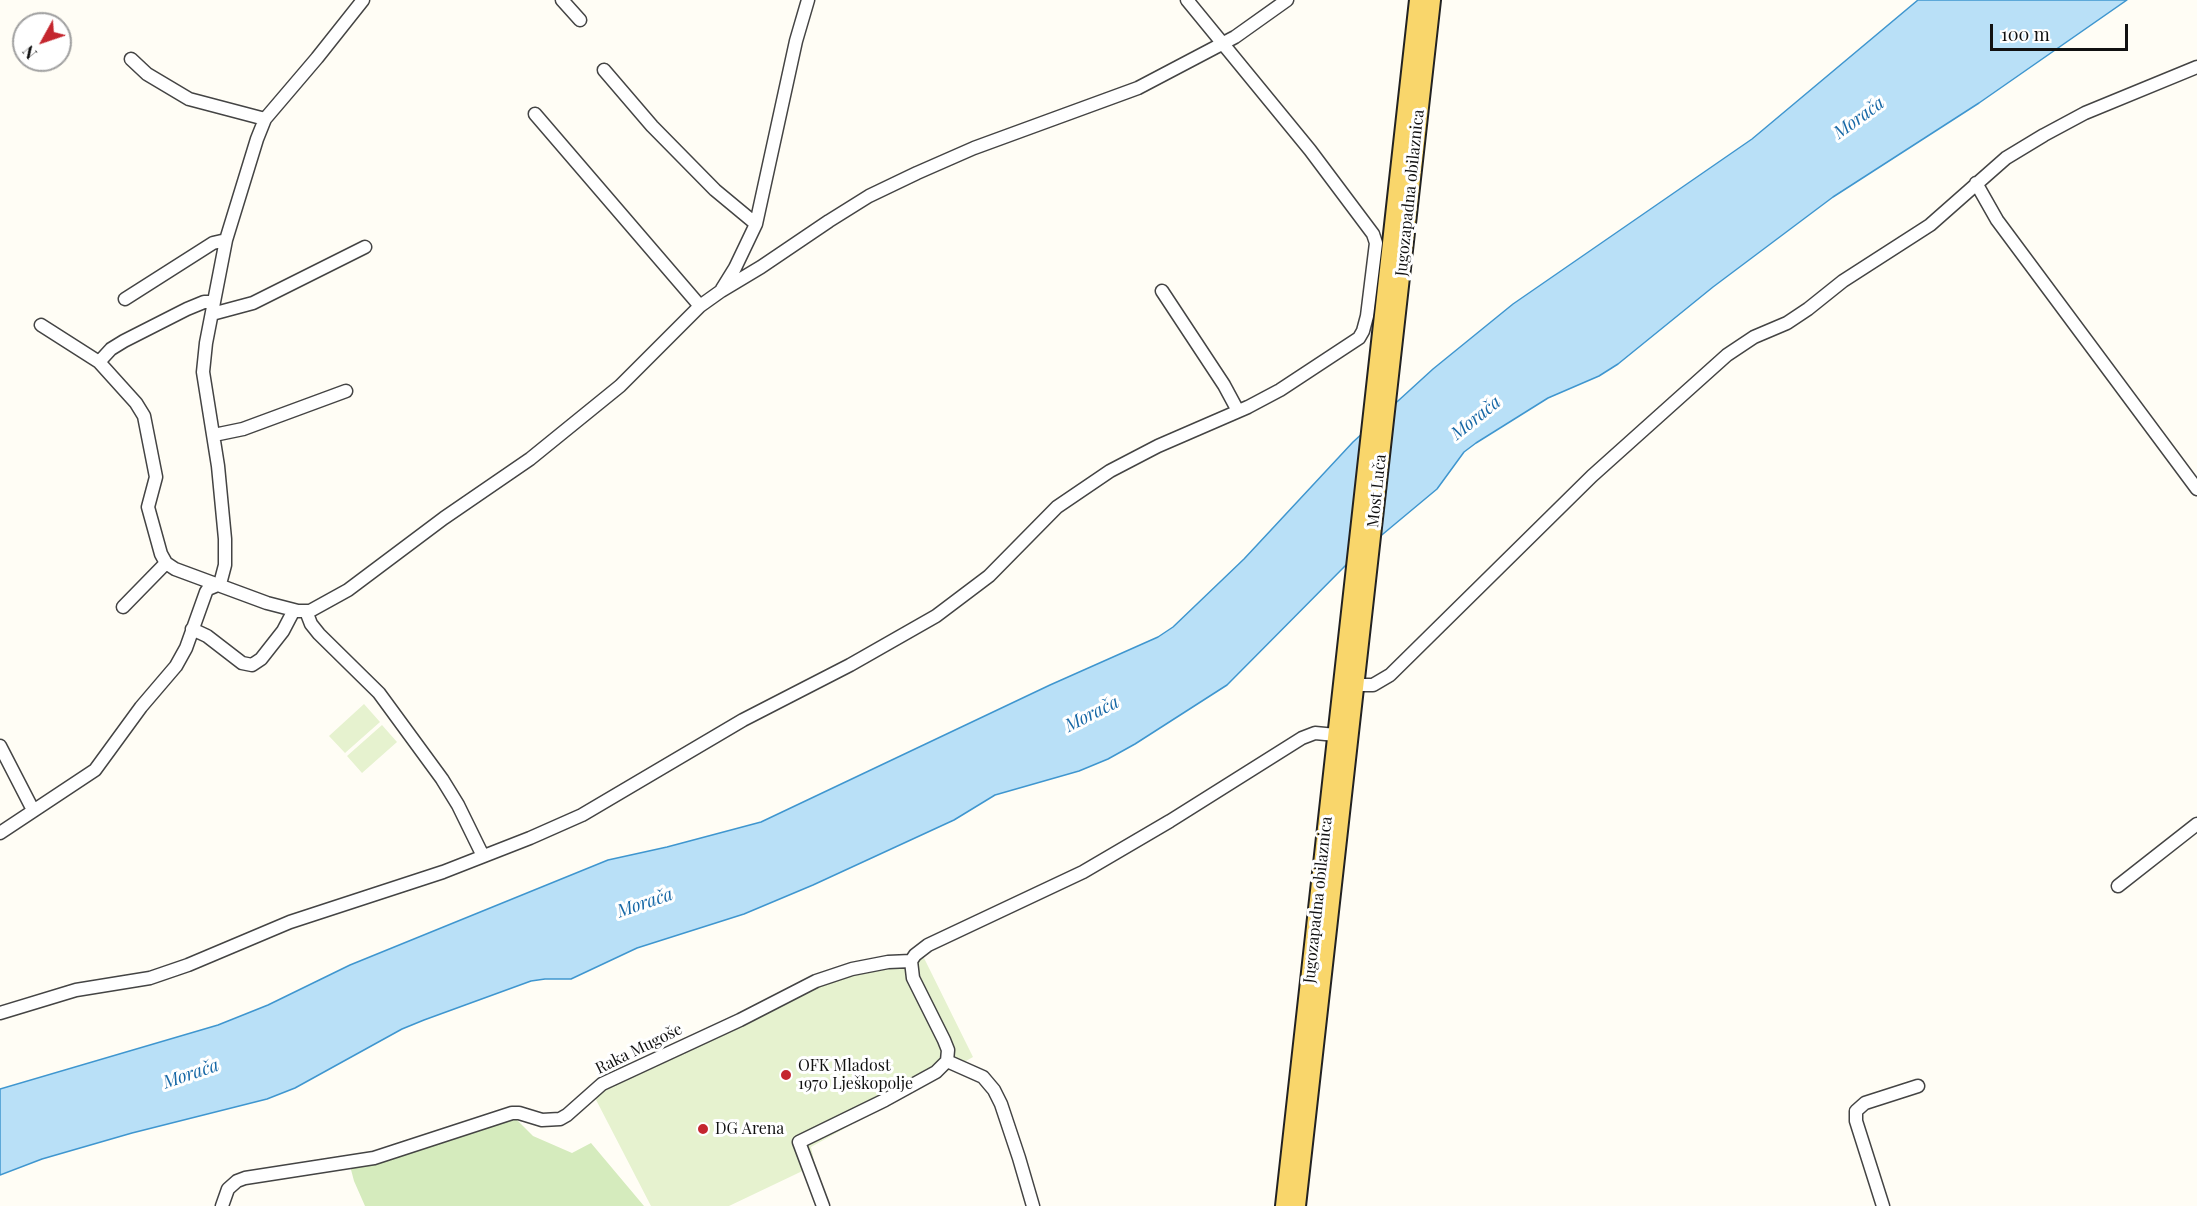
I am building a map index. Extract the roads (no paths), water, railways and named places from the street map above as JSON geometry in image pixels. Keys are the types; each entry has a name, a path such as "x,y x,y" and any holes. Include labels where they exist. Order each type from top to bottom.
{"main road":[{"name":"Jugozapadna obilaznica","path":"1381,385 1418,0"},
{"name":"Jugozapadna obilaznica","path":"1381,385 1432,0"},
{"name":"Most Luča","path":"1358,595 1381,385"},
{"name":"Jugozapadna obilaznica","path":"1297,1206 1356,685 1358,595"},
{"name":"Jugozapadna obilaznica","path":"1284,1206 1336,735 1358,595"}],"street":[{"path":"220,584 226,556 218,466 203,372 206,343 226,240 265,119 363,0"},
{"path":"562,0 580,20"},
{"path":"721,291 756,224 796,41 808,0"},
{"path":"0,1013 76,990 150,978 238,946 290,922 417,881 530,838 582,815 743,720 850,665 930,620 974,588 1058,507 1110,471 1158,446 1280,390 1359,338 1367,316 1376,243 1374,234 1310,150 1187,0"},
{"path":"41,325 99,362 136,403 146,422 156,477 148,507 161,555 166,563 267,603 300,611 319,607 348,590 444,518 552,443 628,379 700,306 850,208 898,181 974,148 1138,88 1222,44 1287,0"},
{"path":"131,59 147,74 189,99 265,119"},
{"path":"1356,685 1373,685 1390,675 1592,477 1727,355 1754,337 1801,314 1843,281 1930,225 2006,158 2085,113 2197,67"},
{"path":"603,70 652,126 715,190 756,224"},
{"path":"535,114 700,306"},
{"path":"1976,183 1997,220 2197,489"},
{"path":"125,299 213,243 226,240"},
{"path":"99,362 107,352 124,341 187,309 204,302 213,308 253,303 365,246"},
{"path":"1162,291 1224,385 1238,411"},
{"path":"214,435 243,429 346,391"},
{"path":"123,607 166,563"},
{"path":"0,833 86,777 100,765 141,707 176,666 186,648 208,589 220,584"},
{"path":"300,611 319,634 379,693 442,779 458,805 483,856"},
{"path":"192,629 207,636 242,663 252,665 261,659 300,611"},
{"path":"823,1206 800,1142 936,1072 947,1061 948,1050 944,1040 913,978 911,961 915,955 928,945 1083,872 1170,821 1302,738 1315,733 1336,735"},
{"path":"0,746 33,810"},
{"path":"2118,886 2197,824"},
{"name":"Raka Mugoše","path":"222,1206 228,1189 237,1181 245,1178 374,1158 512,1113 542,1120 560,1119 602,1084 740,1020 816,981 852,969 888,962 911,961"},
{"path":"947,1061 983,1077 994,1090 1001,1104 1033,1206"},
{"path":"1883,1206 1856,1121 1856,1111 1865,1103 1918,1086"}],"water":[{"name":"Morača","path":"1918,0 2127,0 1979,103 1833,197 1713,287 1618,364 1599,376 1548,398 1464,452 1437,489 1347,564 1227,685 1135,744 1079,771 995,795 954,820 744,914 637,948 571,979 531,981 424,1020 402,1029 295,1088 267,1099 132,1133 42,1159 0,1175 0,1089 218,1025 268,1005 350,965 608,860 761,822 1050,685 1158,637 1173,627 1244,559 1353,442 1433,369 1513,304 1752,139"}],"place":[{"name":"OFK Mladost 1970 Lješkopolje","path":"786,1075"},
{"name":"DG Arena","path":"703,1129"}]}
